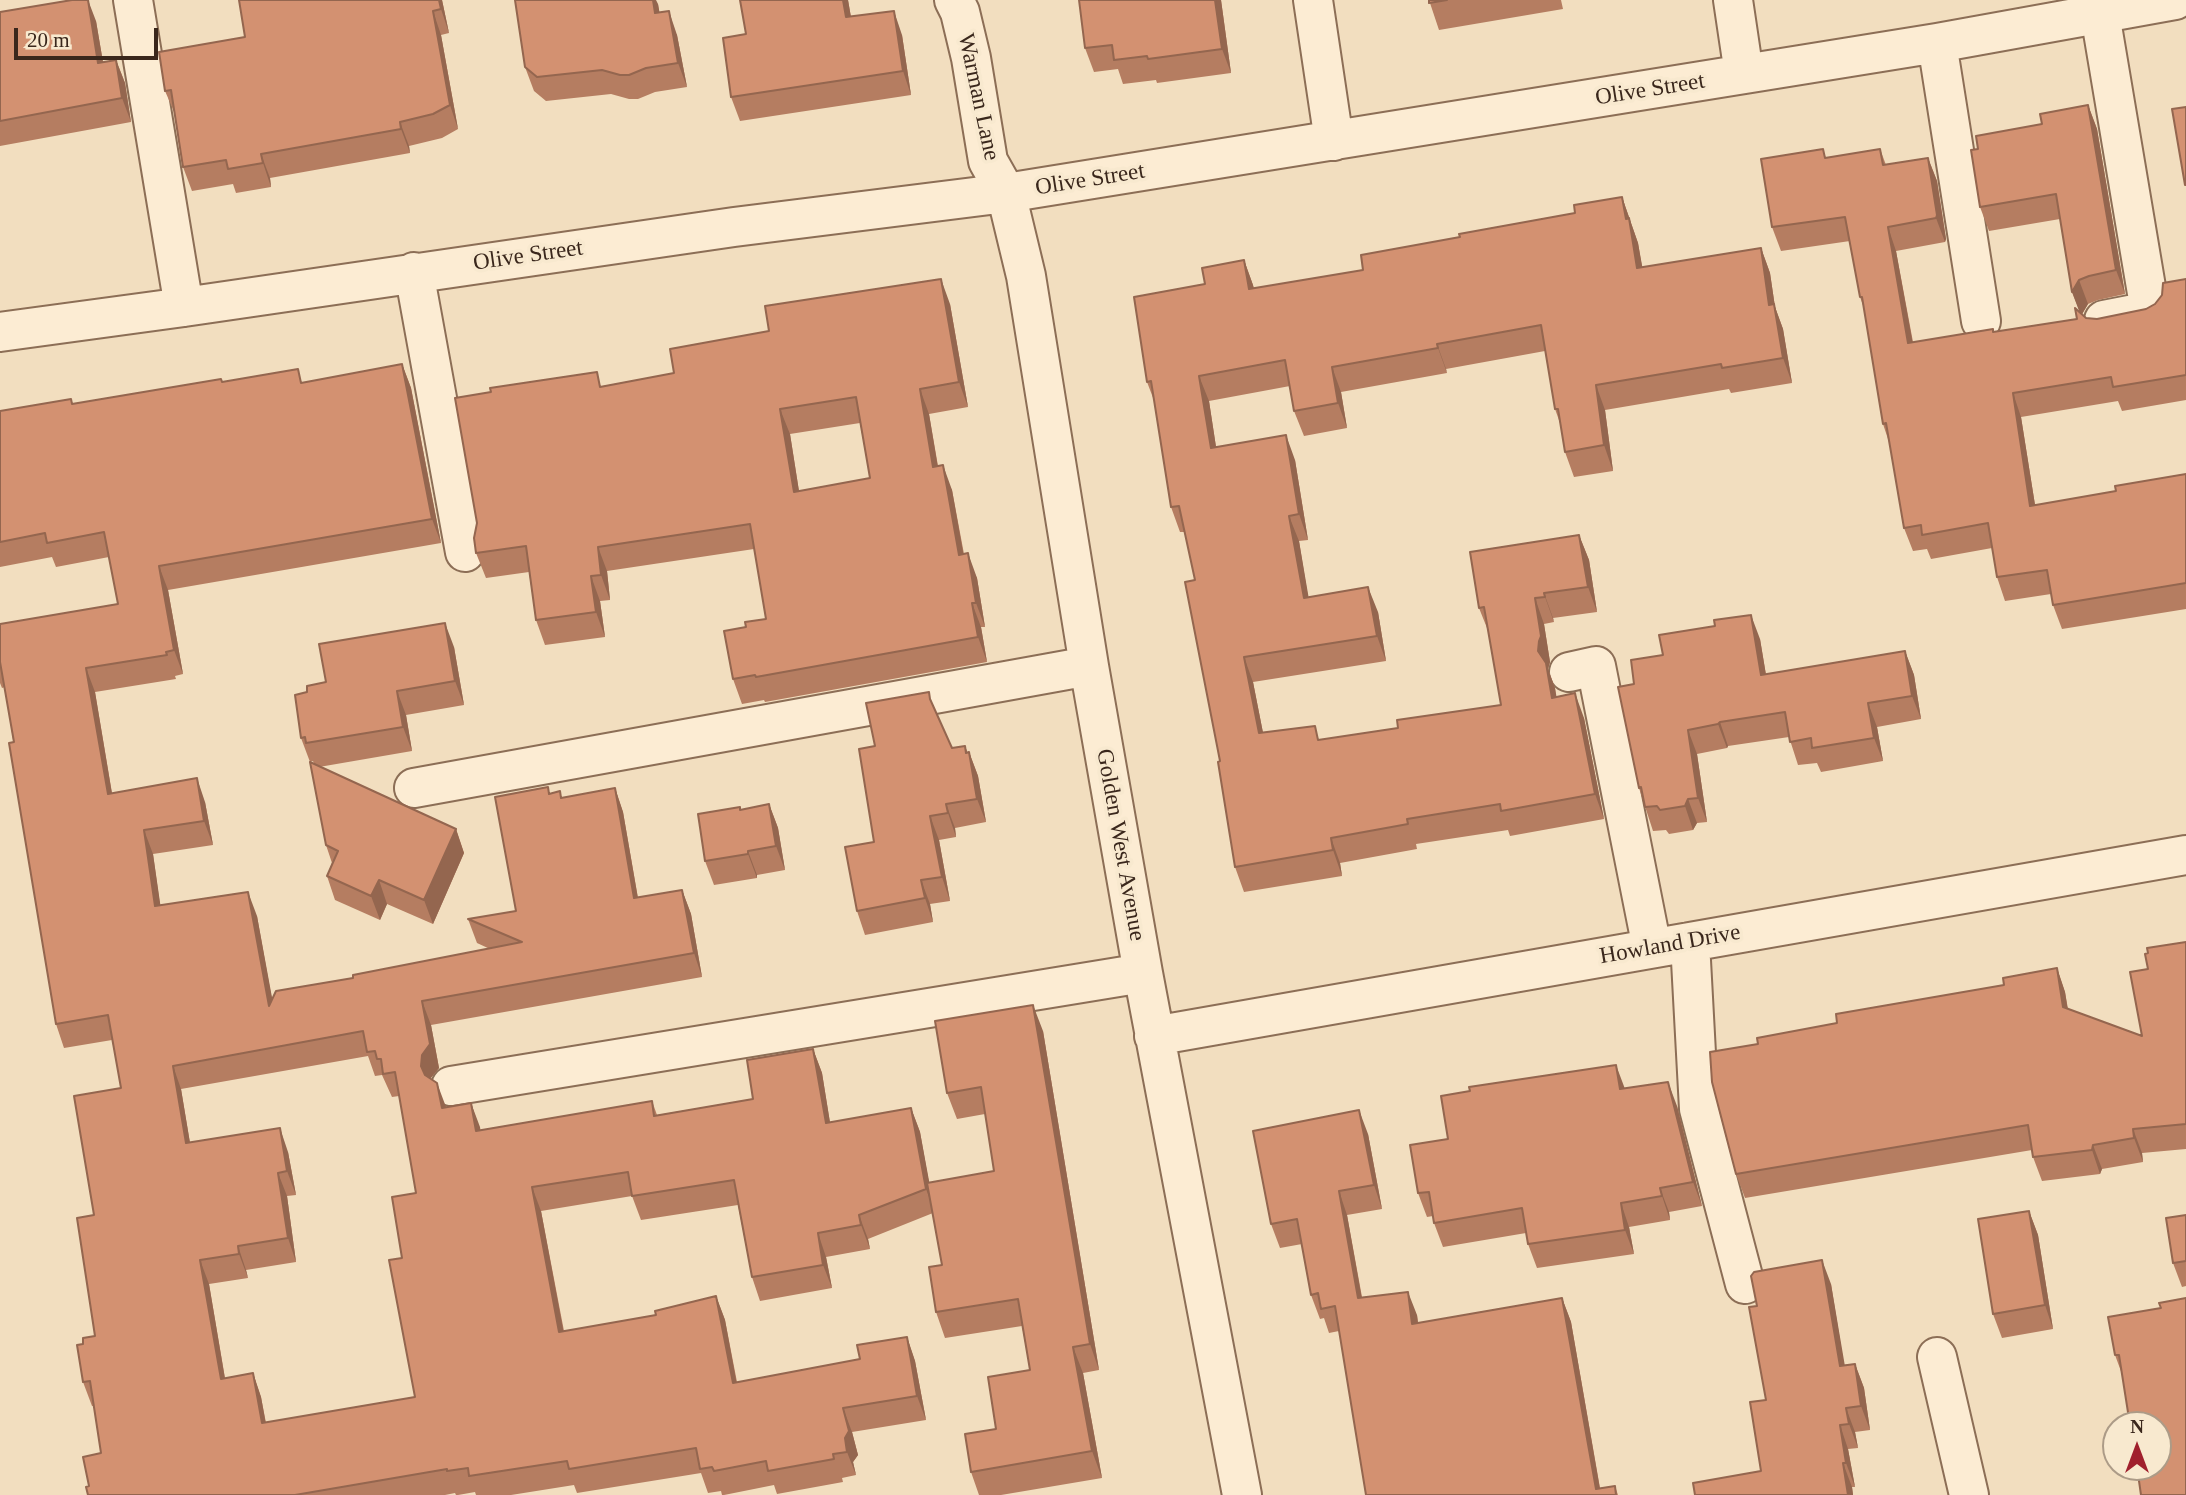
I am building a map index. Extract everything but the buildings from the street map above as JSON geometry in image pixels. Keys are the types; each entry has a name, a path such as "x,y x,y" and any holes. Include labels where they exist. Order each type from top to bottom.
{"street":[{"path":"133,0 184,307"},
{"name":"Warman Lane","path":"954,0 960,12 971,58 988,161 1006,193"},
{"path":"1313,0 1334,141"},
{"path":"1732,0 1744,74"},
{"name":"Olive Street","path":"0,332 721,229 1006,193 1937,43 2175,0"},
{"path":"2099,14 2150,311 2102,321"},
{"path":"1937,43 1981,321"},
{"name":"Golden West Avenue","path":"1006,193 1026,276 1089,666 1154,1036 1242,1495"},
{"path":"414,272 465,552"},
{"path":"414,788 1089,666"},
{"path":"1569,672 1597,666 1652,948"},
{"name":"Howland Drive","path":"1154,1036 2186,855"},
{"path":"1690,942 1699,1109 1745,1284"},
{"path":"451,1086 1143,973"},
{"path":"1937,1357 1969,1495"}]}
